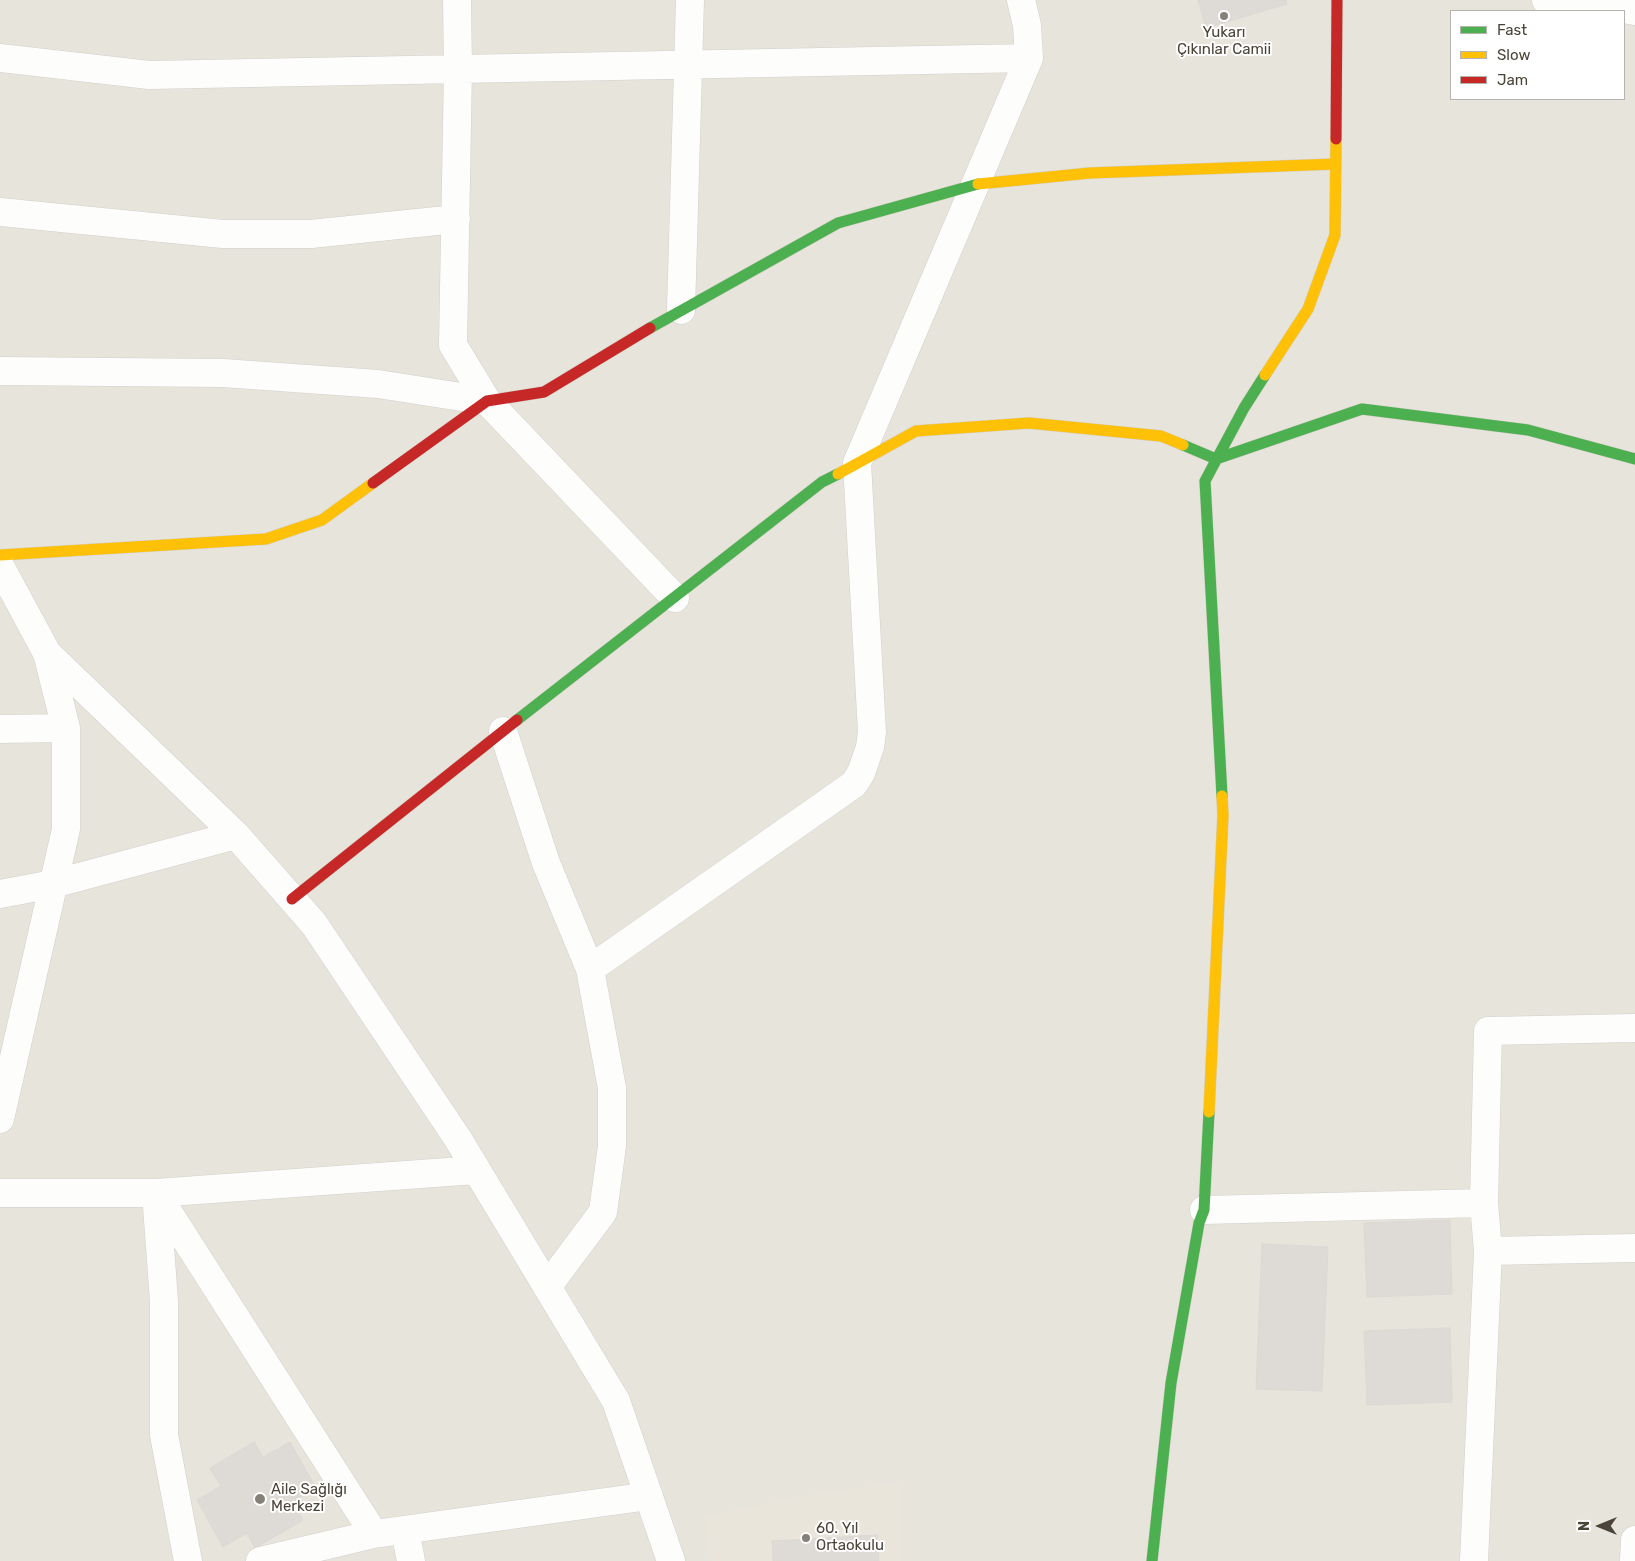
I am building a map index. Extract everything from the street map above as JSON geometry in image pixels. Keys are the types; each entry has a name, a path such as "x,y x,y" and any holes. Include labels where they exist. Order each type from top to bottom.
{"street":[{"path":"457,0 458,69 454,345 487,401 675,598"},
{"path":"682,310 690,0"},
{"path":"590,969 854,784 861,773 870,747 872,732 857,463 1029,58 1027,25 1021,0"},
{"path":"1152,1561 1171,1384 1199,1222 1204,1210 1224,814 1204,480 1244,408 1308,309 1335,235 1337,0"},
{"path":"1546,0 1635,11"},
{"path":"0,58 149,75 1029,58"},
{"path":"0,371 223,373 378,384 487,401 544,392 682,310 838,223 976,184 1090,173 1336,164"},
{"path":"0,212 224,234 311,234 456,219"},
{"path":"0,555 266,539 322,520 487,401"},
{"path":"292,899 503,731 822,482 916,431 1029,423 1161,436 1216,459 1362,409 1528,430 1635,459"},
{"path":"0,566 47,653 66,728 66,829 0,1119"},
{"path":"47,653 236,835 314,924 458,1139 616,1401 671,1561"},
{"path":"0,729 66,728"},
{"path":"503,731 546,863 590,969 612,1088 612,1146 603,1212 547,1287"},
{"path":"0,894 53,884 236,835"},
{"path":"1474,1561 1488,1251 1484,1204 1488,1031 1635,1028"},
{"path":"0,1193 156,1193 476,1170"},
{"path":"156,1193 374,1534"},
{"path":"156,1193 164,1301 164,1435 188,1561"},
{"path":"1204,1210 1484,1204"},
{"path":"1488,1251 1635,1248"},
{"path":"260,1561 374,1534 649,1496"},
{"path":"405,1530 411,1561"},
{"path":"1634,1561 1635,1540"}],"shaded area":[{"path":"0,0 1635,0 1635,1561 0,1561"},
{"name":"60. Yıl Ortaokulu","path":"902,1482 902,1561 712,1561 706,1516 800,1497"}],"building":[{"name":"Yukarı Çıkınlar Camii","path":"1198,0 1286,0 1287,4 1206,28"},
{"path":"1450,1220 1452,1294 1367,1297 1364,1223"},
{"path":"1262,1244 1328,1247 1322,1391 1256,1389"},
{"path":"1450,1328 1452,1402 1367,1405 1364,1331"},
{"path":"254,1442 263,1457 290,1442 316,1488 292,1502 303,1520 255,1548 247,1533 223,1547 197,1500 221,1486 210,1468"},
{"path":"877,1535 879,1561 773,1561 772,1541"}],"traffic: fast":[{"path":"650,328 838,223 978,184"},
{"path":"1222,796 1205,481 1244,408 1265,375"},
{"path":"1183,445 1216,459 1362,409 1528,430 1635,459"},
{"path":"517,720 822,482 838,474"},
{"path":"1152,1561 1171,1383 1199,1223 1204,1210 1209,1112"}],"traffic: slow":[{"path":"1265,375 1308,309 1335,235 1336,139"},
{"path":"978,184 1090,173 1336,164"},
{"path":"838,474 916,431 1029,423 1161,436 1183,445"},
{"path":"0,555 266,539 322,520 373,483"},
{"path":"1209,1112 1223,815 1222,796"}],"traffic: jam":[{"path":"1336,139 1337,0"},
{"path":"373,483 487,401 544,392 650,328"},
{"path":"292,899 517,720"}],"place":[{"name":"Yukarı Çıkınlar Camii","path":"1224,16"},
{"name":"Aile Sağlığı Merkezi","path":"260,1499"},
{"name":"60. Yıl Ortaokulu","path":"806,1538"}]}
